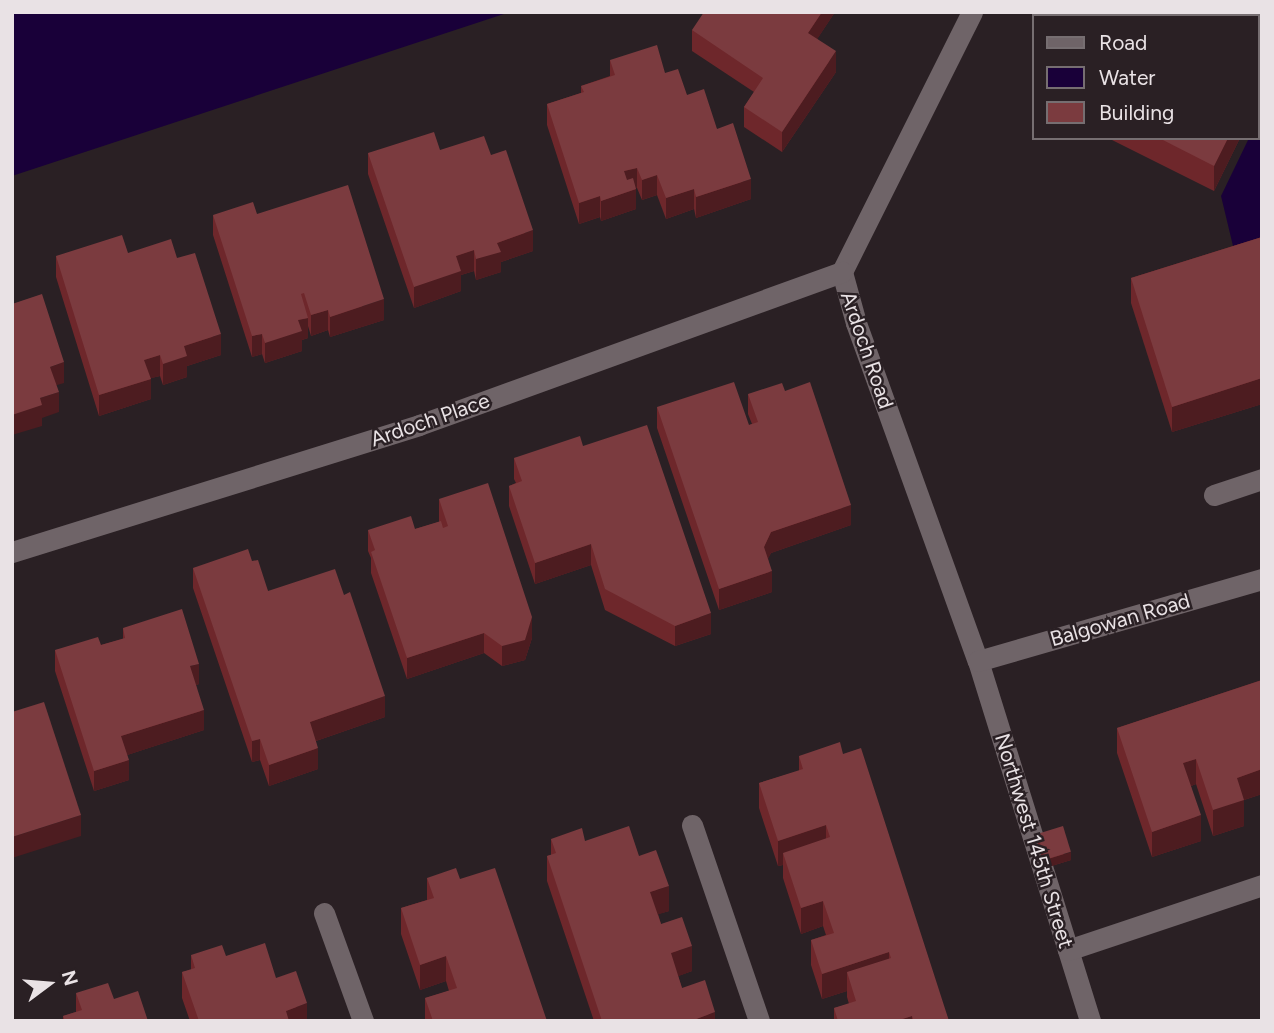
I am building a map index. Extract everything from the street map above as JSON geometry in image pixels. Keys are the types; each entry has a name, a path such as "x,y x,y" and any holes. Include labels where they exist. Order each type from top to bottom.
{"street":[{"name":"Ardoch Road","path":"972,12 842,272 856,323 978,661"},
{"name":"Ardoch Place","path":"12,552 419,425 842,272"},
{"path":"1214,495 1262,479"},
{"name":"Balgowan Road","path":"978,661 1262,579"},
{"name":"Northwest 145th Street","path":"978,661 1090,1021"},
{"path":"692,825 760,1021"},
{"path":"1068,950 1262,885"},
{"path":"324,913 363,1021"}],"water":[{"path":"12,12 510,12 12,176"},
{"path":"1262,113 1262,238 1233,246 1221,196 1248,140 1260,140"}],"building":[{"path":"704,12 822,12 808,33 836,51 782,132 744,107 763,78 692,30"},
{"path":"1262,12 1262,69 1260,72 1260,14 1138,14"},
{"path":"657,45 665,73 678,69 687,95 704,89 717,129 733,123 751,179 696,197 694,189 666,198 657,175 642,180 637,168 624,171 627,180 633,178 636,189 601,201 600,196 579,203 547,104 584,92 581,86 615,75 610,60"},
{"path":"434,132 440,150 484,136 491,155 506,150 533,230 497,243 501,252 476,259 474,250 456,256 461,271 414,287 368,153"},
{"path":"1163,140 1227,140 1214,166"},
{"path":"348,185 384,299 330,317 328,310 311,315 304,293 301,294 308,318 298,320 302,331 265,343 262,334 252,336 213,215 253,202 257,214"},
{"path":"122,235 128,253 171,239 177,258 195,253 221,334 184,346 187,356 163,364 160,355 144,360 151,379 99,395 56,256"},
{"path":"1262,237 1262,378 1172,407 1131,278"},
{"path":"42,294 64,362 50,367 59,392 40,398 42,405 12,415 12,304"},
{"path":"734,382 749,425 758,422 748,394 782,383 785,391 810,382 851,505 771,532 764,547 772,571 719,589 657,407"},
{"path":"647,425 711,613 675,626 605,589 591,544 535,563 509,486 522,481 514,458 580,436 583,446"},
{"path":"488,483 532,617 525,640 502,646 484,633 407,658 371,552 375,550 368,530 411,516 415,529 441,521 443,528 448,526 439,499"},
{"path":"248,549 252,561 258,560 268,591 335,569 344,595 350,592 385,696 310,722 318,748 269,765 260,739 252,741 193,568"},
{"path":"182,609 199,664 190,666 204,710 121,736 129,760 94,771 55,650 98,637 101,645 125,638 123,628"},
{"path":"1262,680 1262,769 1237,778 1244,800 1213,810 1196,759 1183,763 1201,815 1152,832 1117,728"},
{"path":"44,702 81,815 12,837 12,712"},
{"path":"840,742 843,754 861,748 949,1021 909,1021 913,1019 912,1016 896,1021 838,1021 834,1008 856,1001 847,972 891,958 889,952 822,974 811,940 834,933 823,901 801,908 783,853 830,837 826,825 778,841 759,783 803,769 799,756"},
{"path":"629,826 639,856 656,850 669,886 650,892 661,924 682,917 692,946 671,953 682,988 705,980 715,1012 691,1021 602,1021 547,856 556,853 551,839 582,828 585,841"},
{"path":"1063,826 1071,852 1045,860 1037,834"},
{"path":"456,868 460,879 495,868 547,1021 433,1021 425,998 457,988 446,956 420,965 401,908 434,898 427,878"},
{"path":"265,943 276,978 296,971 307,1003 286,1011 289,1021 199,1021 182,972 195,968 191,955 222,945 226,956"},
{"path":"108,983 114,999 138,991 148,1021 65,1021 63,1016 82,1010 76,993"}]}
